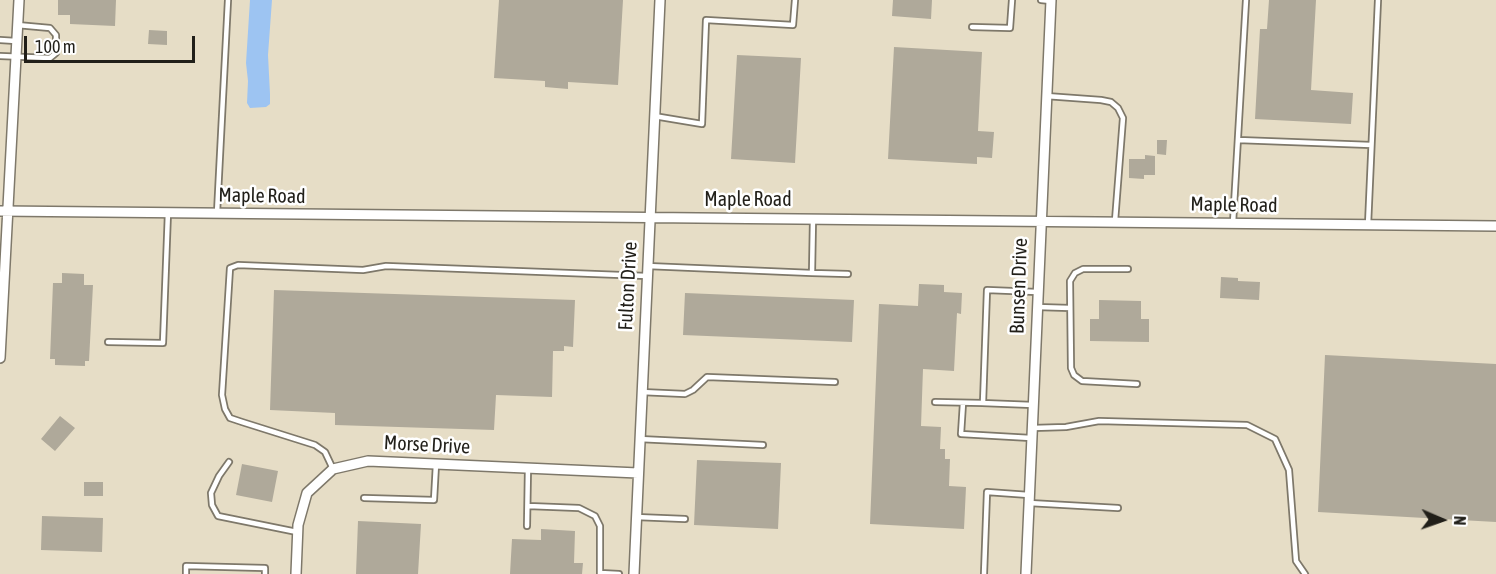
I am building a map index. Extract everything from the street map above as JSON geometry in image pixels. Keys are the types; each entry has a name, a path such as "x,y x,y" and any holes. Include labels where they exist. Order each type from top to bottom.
{"street":[{"path":"0,358 3,211 19,0"},
{"name":"Fulton Drive","path":"634,574 660,0"},
{"name":"Bunsen Drive","path":"1026,574 1048,0"},
{"name":"Maple Road","path":"3,211 1496,226"},
{"name":"Morse Drive","path":"296,574 297,532 307,493 333,469 368,460 638,473"}],"lane":[{"path":"217,213 228,0"},
{"path":"654,116 702,124 706,20 792,25 795,0"},
{"path":"972,27 1010,28 1012,0"},
{"path":"1233,223 1246,0"},
{"path":"1368,225 1378,0"},
{"path":"0,56 50,58 56,53 56,35 50,28 17,25"},
{"path":"0,40 16,41"},
{"path":"1046,96 1101,100 1111,102 1118,108 1123,118 1115,222"},
{"path":"1238,140 1371,145"},
{"path":"108,342 163,343 168,212"},
{"path":"812,273 813,219"},
{"path":"333,469 325,452 315,445 230,418 225,409 222,395 230,268 238,265 363,270 386,266 848,274"},
{"path":"1128,269 1083,269 1075,273 1070,281 1071,368 1074,375 1082,381 1137,384"},
{"path":"981,403 983,403 987,290 1037,291"},
{"path":"1037,307 1070,308"},
{"path":"641,392 685,394 693,390 706,377 835,382"},
{"path":"935,402 1033,405"},
{"path":"963,402 961,434 1032,438"},
{"path":"1032,428 1066,427 1099,421 1247,425 1275,439 1289,470 1296,561 1305,574"},
{"path":"639,439 763,445"},
{"path":"229,462 211,493 212,505 218,516 297,532"},
{"path":"364,498 434,500 436,464"},
{"path":"527,526 528,468"},
{"path":"984,574 987,492 1029,499 1118,508"},
{"path":"528,506 587,510 595,516 600,526 600,573 619,574"},
{"path":"636,517 685,519"},
{"path":"186,574 186,566 265,568 265,574"}],"shaded area":[{"path":"0,0 1496,0 1496,574 0,574"}],"water":[{"path":"250,0 272,0 268,55 270,104 266,107 250,108 247,103 246,63"}],"building":[{"path":"58,0 116,0 115,26 70,24 70,15 58,15"},
{"path":"499,0 623,0 618,85 568,82 568,89 545,87 545,81 494,78"},
{"path":"893,0 932,0 931,19 892,16"},
{"path":"1269,0 1316,0 1311,90 1353,93 1351,124 1255,119 1260,29 1267,29"},
{"path":"149,30 167,31 167,45 148,44"},
{"path":"894,47 982,52 978,131 994,132 992,158 977,157 977,164 888,159"},
{"path":"737,55 801,58 795,163 731,159"},
{"path":"1157,140 1167,140 1166,155 1157,154"},
{"path":"1145,155 1155,156 1155,175 1144,175 1144,179 1129,178 1129,159 1145,159"},
{"path":"62,273 84,274 84,285 93,285 89,361 85,361 85,366 55,365 55,359 50,359 53,283 62,283"},
{"path":"1221,277 1238,278 1238,281 1260,282 1259,300 1220,298"},
{"path":"919,284 944,285 944,292 962,293 961,314 957,313 954,371 923,369 921,426 941,427 940,449 945,449 945,459 950,459 949,486 966,487 964,529 870,524 879,304 918,306"},
{"path":"274,290 575,300 573,347 564,346 564,351 553,351 552,397 496,395 494,430 335,425 335,413 270,410"},
{"path":"685,293 854,300 852,342 683,335"},
{"path":"1099,300 1141,301 1141,319 1149,319 1149,342 1090,341 1090,319 1099,319"},
{"path":"1325,355 1496,364 1496,522 1318,512"},
{"path":"60,416 75,428 55,451 41,439"},
{"path":"697,460 781,463 778,529 694,525"},
{"path":"242,464 278,471 272,502 236,495"},
{"path":"84,482 103,482 103,496 84,496"},
{"path":"42,516 103,518 102,552 41,550"},
{"path":"358,521 421,524 418,574 356,574"},
{"path":"541,529 575,531 574,563 583,563 582,574 510,574 512,539 541,540"}]}
